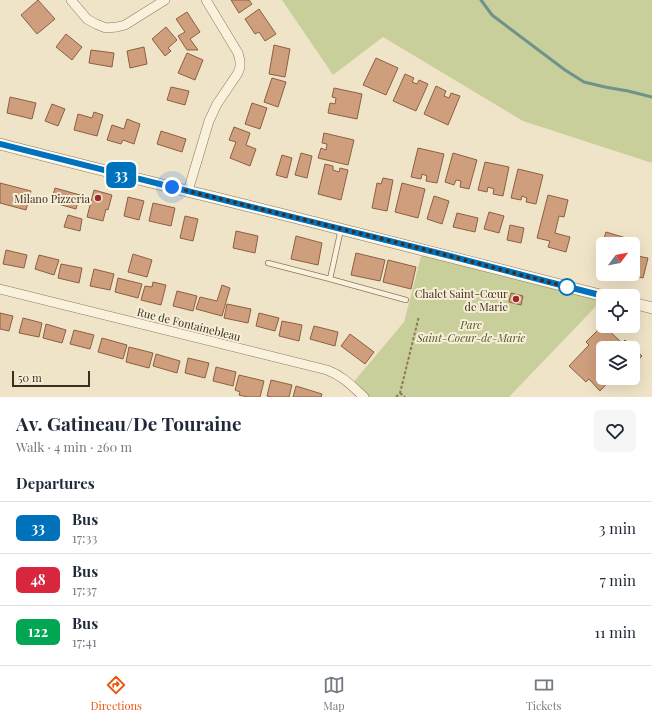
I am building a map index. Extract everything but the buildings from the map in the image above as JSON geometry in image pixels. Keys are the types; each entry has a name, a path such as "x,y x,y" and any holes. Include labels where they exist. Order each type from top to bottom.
{"street":[{"path":"71,0 87,19 106,28 125,25 165,0"},
{"path":"188,191 211,116 240,67 238,53 206,0"},
{"path":"0,144 596,294"},
{"name":"Rue de Fontainebleau","path":"0,290 327,370 343,378 364,397"},
{"path":"640,305 652,308"}],"lane":[{"path":"330,279 341,229"},
{"path":"268,263 406,300"}],"path":[{"path":"396,397 400,393 419,316"},
{"path":"400,393 405,397"}],"green space":[{"path":"282,0 652,0 652,163 523,121 383,37 333,75"},
{"name":"Parc Saint-Coeur-de-Marie","path":"423,249 596,297 596,306 509,397 364,397 351,385 404,322"}],"waterway":[{"path":"481,0 492,15 565,70 584,82 652,97"}],"bus line":[{"name":"33","path":"0,144 423,249 596,294"}],"place":[{"name":"Milano Pizzeria","path":"98,198"},
{"name":"Chalet Saint-Cœur de Marie","path":"516,299"}],"route":[{"path":"172,187 423,249 567,287"}]}
